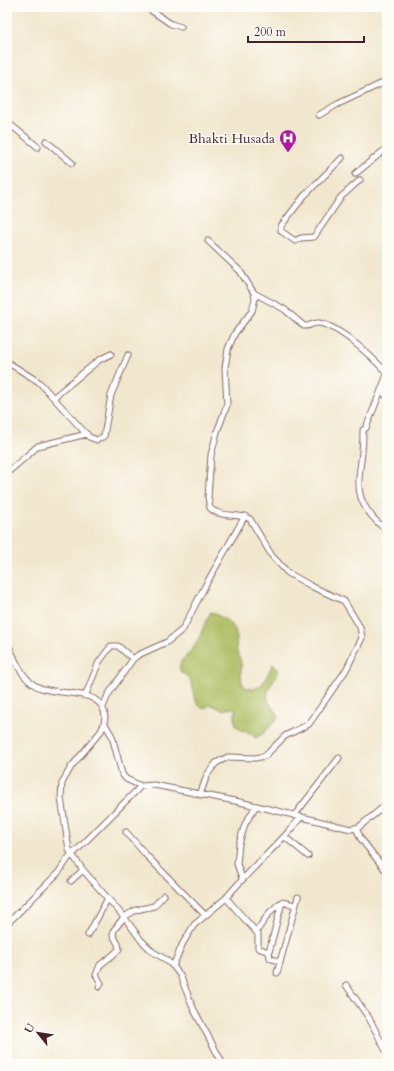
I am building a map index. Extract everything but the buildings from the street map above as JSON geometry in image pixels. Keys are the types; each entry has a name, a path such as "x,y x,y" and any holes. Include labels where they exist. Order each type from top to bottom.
{"street":[{"path":"156,7 152,11 171,24 181,28"},
{"path":"319,115 338,104 387,81"},
{"path":"7,122 38,147"},
{"path":"46,141 72,163"},
{"path":"355,174 387,148"},
{"path":"342,158 304,196 281,226 281,232 295,241 301,238 314,236 341,197 360,180"},
{"path":"200,795 207,775 216,763 228,757 255,758 265,756 285,736 308,724 346,670 362,638 360,628 344,601 313,587 288,573 272,556 252,521 245,516 226,514 212,510 208,503 213,444 227,405 225,368 228,349 235,333 252,311 255,299 254,293 240,271 208,241"},
{"path":"254,293 284,309 304,326 320,323 346,337 369,355 387,374 366,428 363,430 363,450 358,481 360,499 366,510 387,531"},
{"path":"54,397 99,360 111,354"},
{"path":"7,362 34,378 54,397 87,434 97,440 104,436 111,395 128,355"},
{"path":"382,390 387,397"},
{"path":"7,473 38,446 87,434"},
{"path":"103,707 108,696 133,659 138,655 167,642 183,629 205,586 245,516"},
{"path":"7,642 23,674 33,684 46,690 86,694 97,699 103,707 105,724 112,736 122,774 126,779 141,786 154,786 256,806 344,828 356,828 387,804"},
{"path":"86,694 99,662 111,646 118,646 133,659"},
{"path":"105,724 101,731 71,767 60,790 69,850 82,870 153,952 165,958 180,974 192,1008 223,1064"},
{"path":"294,816 339,758"},
{"path":"7,924 58,873 72,853 75,852 141,786"},
{"path":"242,878 237,864 239,844 245,824 256,806"},
{"path":"173,966 187,934 194,925 226,898 242,878 285,836 301,817"},
{"path":"356,828 368,848 387,872"},
{"path":"126,832 147,856 205,915"},
{"path":"285,836 308,856"},
{"path":"71,881 82,870"},
{"path":"99,987 101,983 96,976 96,971 100,965 118,951 118,944 113,934 124,917 136,910 154,906 164,895"},
{"path":"277,973 298,897"},
{"path":"226,898 259,936 257,948 269,952"},
{"path":"88,935 108,900"},
{"path":"256,932 270,912 282,902"},
{"path":"282,902 296,905"},
{"path":"280,962 270,958 269,952 282,902"},
{"path":"346,985 369,1018 387,1053"}],"green space":[{"path":"211,612 227,621 232,625 235,631 237,637 237,652 241,662 241,677 243,685 251,689 257,688 263,683 273,664 279,670 267,696 271,705 278,714 278,718 263,734 255,738 251,734 237,727 235,723 236,709 233,708 222,710 211,705 204,709 200,707 195,700 190,680 180,671 181,661 190,653 195,645"}],"place":[{"name":"Bhakti Husada","path":"288,153"}]}
